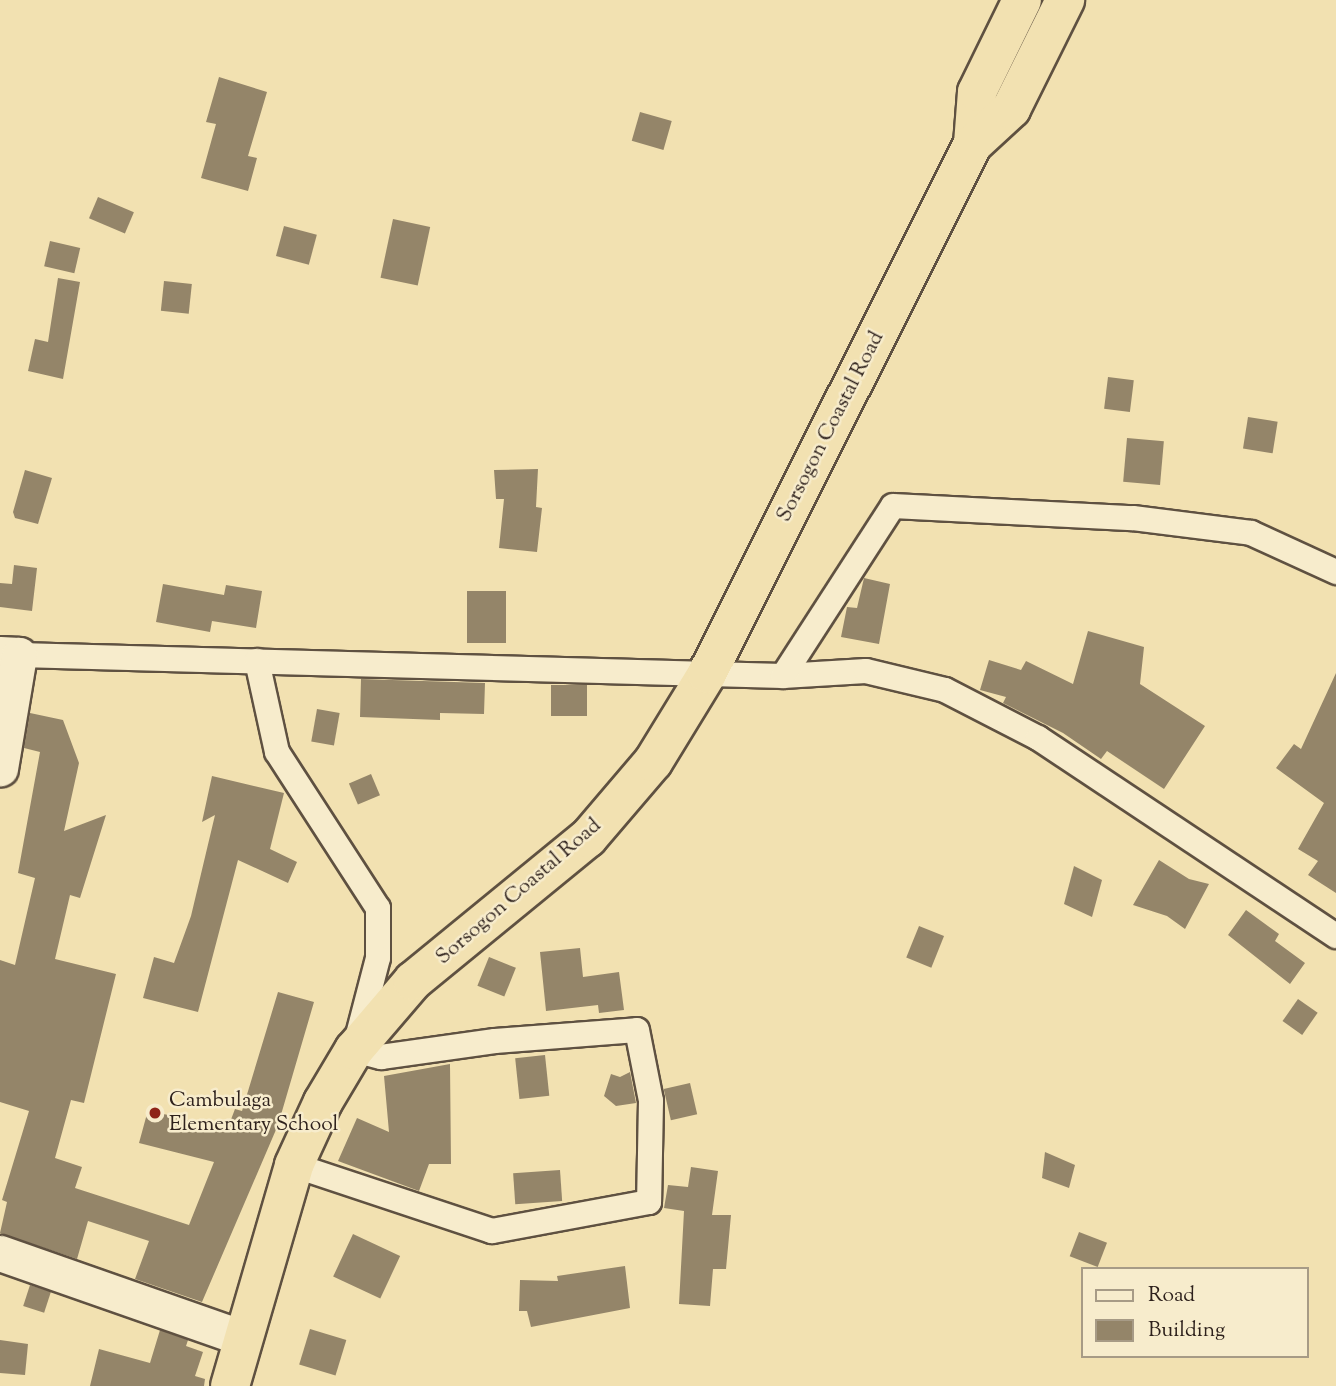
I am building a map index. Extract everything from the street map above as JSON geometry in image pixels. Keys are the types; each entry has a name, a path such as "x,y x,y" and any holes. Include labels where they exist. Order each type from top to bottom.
{"highway":[{"name":"Sorsogon Coastal Road","path":"973,144 976,92 1022,0"},
{"name":"Sorsogon Coastal Road","path":"230,1386 294,1165 323,1102 354,1050 413,981 588,838 653,762 707,674 973,144 1010,109 1065,0"}],"street":[{"path":"783,676 893,506 1133,518 1251,533 1336,572"},
{"path":"0,768 10,655 783,676 866,671 945,690 1038,738 1336,936"},
{"path":"257,662 276,752 378,908 378,958 354,1050 382,1057 495,1041 637,1030 651,1101 649,1202 492,1231 294,1165"},
{"path":"0,1253 243,1338"}],"building":[{"path":"219,77 267,92 248,156 257,158 248,191 201,178 216,124 206,122"},
{"path":"640,112 672,121 663,150 632,141"},
{"path":"98,197 134,212 125,233 89,218"},
{"path":"393,219 430,227 418,286 381,278"},
{"path":"284,226 317,235 309,265 276,256"},
{"path":"50,241 80,248 74,273 44,266"},
{"path":"58,278 80,282 63,379 28,371 35,339 48,342"},
{"path":"164,281 192,284 189,314 161,311"},
{"path":"1108,377 1134,380 1130,412 1104,409"},
{"path":"1248,417 1278,422 1273,453 1243,449"},
{"path":"1127,438 1164,441 1160,485 1123,482"},
{"path":"538,469 536,507 542,508 537,552 499,548 504,499 496,499 494,470"},
{"path":"25,470 52,478 38,524 15,518 13,512"},
{"path":"14,565 37,568 32,611 0,607 0,583 12,584"},
{"path":"864,578 890,584 879,644 841,637 847,607 857,608"},
{"path":"163,584 224,595 226,585 262,591 256,628 212,621 210,632 156,622"},
{"path":"467,591 506,591 506,643 467,643"},
{"path":"1088,631 1144,647 1140,684 1205,726 1164,789 1107,751 1101,759 1063,733 1003,703 1006,697 980,690 989,660 1021,670 1026,661 1073,684"},
{"path":"1336,673 1336,893 1308,875 1318,861 1298,849 1324,803 1276,768 1294,744 1301,749"},
{"path":"361,679 485,683 484,714 440,713 440,720 360,717"},
{"path":"551,685 587,685 587,716 551,716"},
{"path":"317,709 340,713 334,745 311,741"},
{"path":"30,713 63,720 79,763 64,831 106,815 80,898 70,895 55,959 116,974 84,1103 71,1100 55,1158 82,1167 75,1188 189,1225 214,1162 139,1143 148,1110 227,1130 235,1109 242,1111 278,992 314,1002 278,1125 202,1302 135,1279 149,1241 88,1221 77,1259 0,1233 7,1202 2,1200 29,1111 0,1102 0,960 15,965 35,878 18,873 40,752 24,748"},
{"path":"371,774 380,795 358,805 349,783"},
{"path":"212,776 284,793 270,849 297,862 288,883 238,860 198,1012 143,998 154,957 174,963 191,916 215,815 202,822"},
{"path":"1159,860 1189,879 1209,884 1185,929 1167,916 1133,905"},
{"path":"1074,866 1102,880 1092,917 1064,904"},
{"path":"1246,910 1279,934 1275,941 1305,963 1290,984 1228,935"},
{"path":"919,926 944,936 931,968 906,958"},
{"path":"580,948 583,977 619,972 624,1010 599,1013 598,1005 546,1011 540,952"},
{"path":"489,957 516,968 504,997 477,986"},
{"path":"1298,999 1318,1013 1302,1035 1283,1021"},
{"path":"545,1055 549,1096 519,1099 515,1058"},
{"path":"450,1064 451,1164 429,1164 419,1191 338,1161 357,1118 389,1132 384,1076"},
{"path":"630,1072 636,1103 616,1106 604,1096 611,1074 620,1077"},
{"path":"690,1083 697,1114 671,1120 664,1089"},
{"path":"1045,1152 1075,1165 1069,1188 1042,1178"},
{"path":"691,1167 718,1171 712,1215 731,1215 726,1269 713,1269 710,1306 679,1304 684,1211 664,1208 668,1185 688,1187"},
{"path":"560,1170 562,1201 515,1204 513,1173"},
{"path":"1079,1232 1107,1243 1098,1267 1070,1256"},
{"path":"353,1234 400,1256 380,1299 333,1277"},
{"path":"625,1266 630,1308 531,1327 527,1311 519,1311 520,1280 558,1281 557,1276"},
{"path":"30,1285 51,1292 44,1313 23,1306"},
{"path":"310,1329 346,1340 336,1375 299,1364"},
{"path":"160,1330 188,1340 186,1346 203,1352 195,1376 205,1379 204,1386 90,1386 99,1349 150,1363"},
{"path":"0,1340 28,1344 25,1375 0,1373"}],"place":[{"name":"Cambulaga Elementary School","path":"155,1113"}]}
